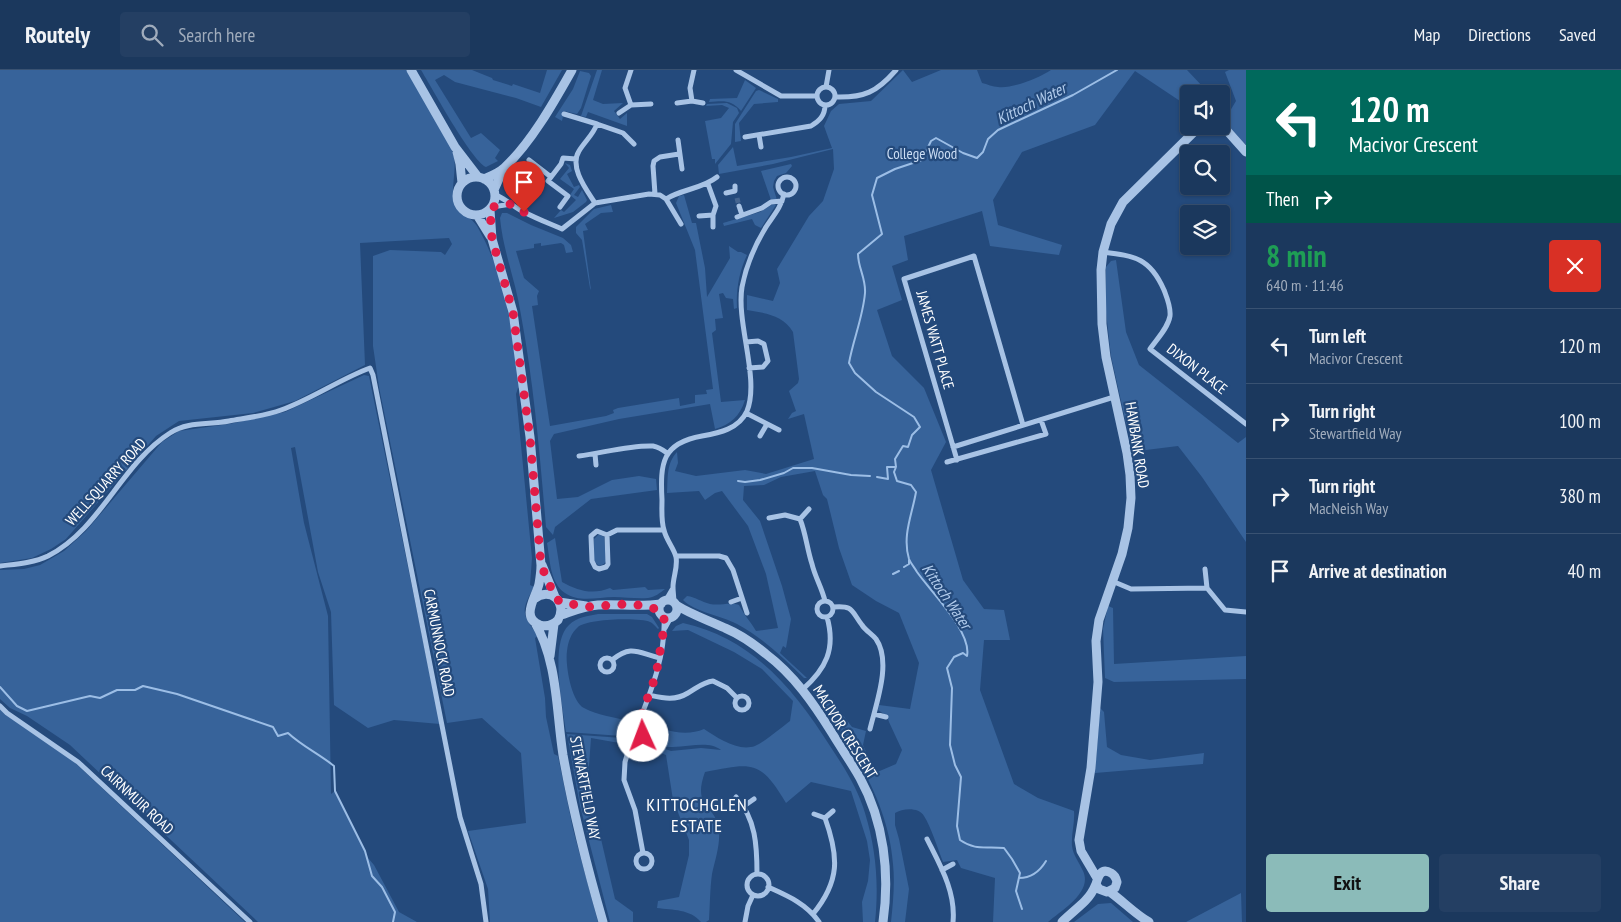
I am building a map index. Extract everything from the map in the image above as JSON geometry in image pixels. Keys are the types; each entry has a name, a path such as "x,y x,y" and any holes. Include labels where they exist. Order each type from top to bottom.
{"street":[{"path":"411,70 455,147 481,178 491,185 494,192 511,204 542,221 562,229 594,203 603,200 655,194 666,199 681,224"},
{"path":"541,565 562,609 561,616 550,626 541,625 533,620 530,612 531,603 539,584 541,565 530,438 510,302 492,239 491,208 494,192 503,170 547,114 572,70"},
{"path":"631,70 625,88 631,105"},
{"path":"692,101 690,88 694,70"},
{"path":"736,70 782,96 817,96"},
{"path":"826,87 829,70"},
{"path":"835,97 867,94 878,87 896,70"},
{"path":"817,96 822,88 826,87"},
{"path":"825,105 834,101 835,97 834,92 826,87"},
{"path":"817,96 818,100 825,105"},
{"path":"677,103 692,101 703,103"},
{"path":"619,114 631,105 650,104"},
{"path":"744,137 811,126 822,117 825,105"},
{"path":"564,114 622,133 634,144"},
{"path":"594,203 576,168 576,159 578,152 594,132 597,124"},
{"path":"1230,134 1246,152"},
{"path":"759,135 761,147"},
{"name":"HAWBANK ROAD","path":"1096,881 1079,840 1091,768 1097,701 1096,642 1098,620 1122,554 1128,528 1131,498 1127,454 1106,357 1102,324 1101,270 1103,252 1110,224 1123,202 1191,135"},
{"path":"678,140 682,169"},
{"path":"455,147 460,164 462,183"},
{"path":"655,194 654,161 660,157 679,154"},
{"path":"560,207 568,196 548,181 564,158 576,159"},
{"path":"529,160 551,177"},
{"path":"503,170 481,178 469,178 462,183 457,192 458,202 467,213 477,215 484,214 491,208 511,204"},
{"path":"666,199 674,194 708,184 717,177"},
{"path":"708,184 716,206 712,215 713,227"},
{"path":"726,193 735,189 737,198"},
{"path":"637,727 660,658 677,564 676,556 664,530 662,469 667,453 688,439 721,433 739,422 746,413 751,393 742,300 746,271 765,229 782,205 784,194"},
{"path":"740,206 739,216 762,208 771,202 782,201"},
{"path":"477,215 492,239"},
{"path":"699,216 712,215"},
{"name":"DIXON PLACE","path":"1103,252 1132,256 1150,266 1162,285 1169,303 1170,314 1167,324 1150,349 1246,424"},
{"name":"JAMES WATT PLACE","path":"958,460 904,279 974,256 1023,425"},
{"path":"746,342 758,340 764,344 768,362 764,367 749,368"},
{"name":"WELLSQUARRY ROAD","path":"0,566 33,562 47,557 61,548 84,528 143,455 171,432 186,425 227,422 279,411 370,368"},
{"name":"CARMUNNOCK ROAD","path":"370,368 373,375 431,662 460,818 481,884 486,922"},
{"path":"953,447 1114,396"},
{"path":"746,413 779,430"},
{"path":"947,462 1046,434 1042,420"},
{"path":"760,436 767,424"},
{"path":"579,456 653,446 667,453"},
{"path":"595,454 596,466"},
{"path":"800,519 809,510"},
{"path":"769,518 785,515 800,519"},
{"path":"800,519 825,602"},
{"path":"607,535 608,564 606,567 599,569 595,567 592,561 591,536 597,531 607,535 617,530 664,530"},
{"path":"676,556 719,556 726,558 733,570 747,613"},
{"path":"1205,569 1207,588 1225,610 1246,612"},
{"path":"1112,582 1131,589 1207,588"},
{"path":"534,599 542,594 557,599"},
{"path":"730,602 742,598"},
{"name":"MACIVOR CRESCENT","path":"557,599 588,607"},
{"path":"825,602 830,603 833,607 832,614 827,617 823,617 818,612 818,605 825,602"},
{"name":"MACIVOR CRESCENT","path":"561,616 588,607 626,604 668,609 691,614 726,628 746,639 768,655 802,690 817,710 860,779 882,837 886,879 883,922"},
{"path":"833,607 846,606 851,608 863,627 877,641 884,660 884,670 870,729"},
{"path":"802,690 820,672 830,648 831,631 827,617"},
{"name":"STEWARTFIELD WAY","path":"533,620 543,637 550,658 563,756 581,841 603,922"},
{"name":"STEWARTFIELD WAY","path":"550,658 554,624"},
{"path":"612,660 623,652 632,650 660,658"},
{"path":"649,695 671,699 687,694 701,684 713,681 727,688 736,697"},
{"name":"CAIRNMUIR ROAD","path":"0,706 7,713 78,762 250,922"},
{"path":"874,714 886,717"},
{"path":"632,727 637,727 642,731 643,736 639,742 632,742 627,736 628,730 632,727"},
{"path":"632,742 624,762 624,780 635,810 644,853"},
{"path":"736,797 744,806 754,830 758,855 757,874"},
{"path":"744,806 754,799"},
{"path":"825,818 832,811"},
{"path":"814,814 825,818"},
{"path":"813,914 830,890 834,872 834,847 825,818"},
{"path":"927,839 950,888 953,900 953,922"},
{"path":"1087,859 1110,872 1116,878 1126,903"},
{"path":"942,870 953,864"},
{"path":"1062,922 1086,900 1100,874 1104,871 1110,872"},
{"path":"757,874 765,876 768,888 763,894 753,895 748,890 747,883 750,876 757,874"},
{"path":"1096,881 1099,889 1126,903 1135,913 1149,922"},
{"path":"1086,900 1115,888 1117,882"},
{"path":"768,888 795,900 813,914 819,922"},
{"path":"745,922 748,906 753,895"}],"green space":[{"path":"0,70 407,70 451,147 455,163 454,200 458,208 477,226 487,245 495,265 506,305 520,387 516,394 532,558 530,585 534,587 525,607 525,612 528,622 538,636 535,638 545,698 546,717 554,754 558,756 573,829 598,922 490,922 488,889 468,831 526,823 521,753 482,718 447,723 379,387 373,346 373,256 390,250 441,252 445,255 452,244 449,238 360,243 365,365 295,401 253,413 179,421 156,436 66,539 32,558 0,563"},
{"path":"421,70 472,70 493,80 540,93 547,70 562,70 541,107 516,98 455,82 444,75 435,80 471,138 481,133 500,150 495,158 498,161 486,167 479,162 462,138"},
{"path":"597,70 602,70 593,100 603,104 623,103 614,111 620,119 627,113 627,126 588,112 586,117 581,116"},
{"name":"College Wood","path":"903,70 912,82 941,70 977,70 982,83 994,87 1004,87 1025,82 1051,70 1187,70 1201,85 1180,85 1180,101 1135,71 1095,125 1022,152 993,200 998,225 1062,245 1059,255 990,246 982,211 904,236 908,260 892,266 902,300 877,310 892,356 924,388 946,442 931,470 963,580 984,609 1004,610 1010,640 984,640 980,690 1014,784 1038,798 1074,811 1072,846 1083,871 1084,886 1068,906 1048,922 993,922 995,878 961,868 957,860 943,862 924,816 922,813 911,809 895,813 895,825 909,889 905,922 891,922 894,871 890,840 883,817 865,773 813,691 813,688 815,686 832,701 852,727 866,731 863,745 875,773 896,764 902,750 887,716 878,710 879,705 910,709 919,663 899,613 852,585 839,548 827,499 823,495 815,471 781,477 764,485 744,486 743,500 760,521 791,619 786,648 783,646 780,653 807,678 804,678 772,649 746,629 731,621 694,608 683,600 687,596 710,604 739,605 756,631 778,628 766,574 748,526 722,491 715,493 705,500 699,491 667,493 669,466 677,452 678,463 675,471 696,476 745,470 766,474 814,459 804,414 788,419 796,411 789,391 798,383 799,379 793,332 779,318 747,310 747,295 773,301 780,283 777,269 809,216 823,201 834,169 833,149 773,164 719,174 718,165 733,147 737,166 832,148 824,126 831,111 839,104 871,101"},
{"path":"1229,70 1246,70 1246,145 1230,128 1230,111 1236,101 1225,72"},
{"path":"580,71 589,73 591,76 581,108 577,114 564,111 562,121 555,117 573,89"},
{"path":"745,80 756,88 741,111 734,104 723,101 709,102 710,99 737,98"},
{"path":"759,90 778,99 778,102 754,104 739,123 741,141 735,142 735,124 756,91"},
{"path":"727,103 737,108 739,113 733,122 731,144 715,164 715,159 712,159 705,121 721,118 729,108 722,105 706,106 707,104"},
{"path":"565,163 570,165 572,171 567,174 574,187 579,185 580,187 574,195 578,197 582,190 587,200 573,212 554,218 561,210 564,212 576,200 570,195 574,189 560,179 569,168"},
{"path":"791,164 792,166 786,173 777,176 774,181 773,187 777,200 771,200 761,171"},
{"path":"684,195 692,223 696,223 705,268 707,297 730,258 729,246 747,255 739,281 737,308 734,309 733,299 726,298 723,293 719,294 723,318 715,319 716,330 712,333 721,402 745,400 743,406 734,419 715,429 710,404 619,419 554,434 550,441 557,499 578,497 612,480 639,476 656,479 657,490 591,499 555,527 553,535 546,527 539,447 526,341 500,218 502,213 507,213 563,238 571,245 573,252 566,253 564,245 561,243 541,246 541,243 534,244 534,248 516,251 524,278 539,291 537,296 538,305 532,306 550,426 606,416 614,413 613,410 618,408 679,398 680,406 695,403 695,395 707,394 706,390 713,389 695,250 676,203 679,196"},
{"path":"773,204 776,205 761,228 755,225 752,219 724,226 723,223 760,212"},
{"path":"611,205 613,212 601,213 585,224 588,230 583,231 591,290 582,240 576,233 576,227 594,209"},
{"path":"1116,260 1126,332 1139,365 1238,443 1246,437 1246,542 1202,477 1178,446 1146,450 1133,455 1111,356 1106,312 1106,267 1111,261"},
{"path":"364,375 369,376 440,724 394,720 368,728 334,705 331,612 318,572 295,447 291,448 304,523 328,616 331,794 335,791 368,858 374,865 399,912 417,922 258,922 70,745 27,716 10,708 0,699 0,570 24,569 40,565 64,551 86,531 162,442 179,431 229,424 285,412"},
{"path":"599,534 604,537 606,561 599,566 594,561 594,539"},
{"path":"555,538 562,582 568,585 592,592 610,588 613,590 645,587 648,590 665,589 655,596 648,598 614,597 582,599 570,596 560,589 552,571 547,543"},
{"path":"1108,606 1113,608 1114,664 1246,656 1246,679 1114,682 1105,678 1103,629"},
{"path":"598,614 647,614 652,617 659,628 644,620 625,619 591,622 578,627 573,632 569,641 567,664 572,690 579,704 600,714 628,721 623,727 622,736 566,732 560,692 558,660 563,634 572,622 583,617"},
{"path":"683,623 708,630 730,641 750,653 769,669 802,705 835,754 859,795 869,826 876,867 875,922 863,922 862,902 868,881 870,860 867,841 851,791 811,782 786,803 769,778 761,771 744,766 705,772 702,784 701,793 703,800 718,823 719,832 718,848 711,879 709,920 701,922 686,912 657,908 658,901 679,897 689,855 689,840 673,800 666,755 654,750 632,749 641,746 645,742 671,751 701,748 721,750 705,745 667,747 657,745 647,740 646,721 659,728 674,732 690,733 704,729 735,746 749,747 763,742 790,721 793,701 762,669 734,652 688,630 672,631 676,626"},
{"path":"1100,708 1104,712 1107,747 1121,755 1150,760 1204,753 1203,764 1095,773"},
{"path":"0,709 54,743 245,922 0,922"},
{"path":"567,734 622,738 625,744 591,738 587,794 601,839 615,899 633,912 633,922 610,922 580,806"},
{"path":"1241,893 1242,922 1186,922"},
{"path":"1111,903 1133,922 1074,922 1098,904"}],"waterway":[{"name":"Kittoch Water","path":"1022,909 1016,891 1020,873 1004,848 976,847 960,840 957,826 961,777 955,765 950,745 952,688 947,668 954,657 963,653 967,656 967,646 957,624 910,561 907,550 908,526 916,492 911,485 897,481 894,472 896,467 895,459 903,446 908,447 912,435 920,427 914,417 876,392 855,373 849,363 865,293 858,254 882,234 872,195 877,178 895,169 922,160 931,141 936,138 963,153 977,158 983,152 988,139 998,130 1073,95 1117,70"},
{"path":"877,477 888,479 887,467 896,467"},
{"path":"738,481 760,480 784,473 793,468 812,468 851,475 870,476"},
{"name":"Kittoch Water","path":"904,567 909,564 909,560"},
{"path":"893,574 899,571"},
{"path":"0,687 17,706 27,711 90,696 100,698 117,690 135,690 143,686 177,694 273,727 278,736 288,733 334,766 335,791 365,851 372,876 382,887 395,912 393,922"},
{"path":"1019,878 1035,873 1046,861"}],"tunnel":[{"path":"737,198 739,206"}],"district":[{"name":"KITTOCHGLEN ESTATE","path":"697,815"}],"route":[{"path":"524,212 511,204 492,207 490,210 492,239 513,312 530,438 541,565 555,597 560,602 588,607 626,604 648,606 660,611 664,617 660,658 656,675 637,727 642,731 643,736"}]}
